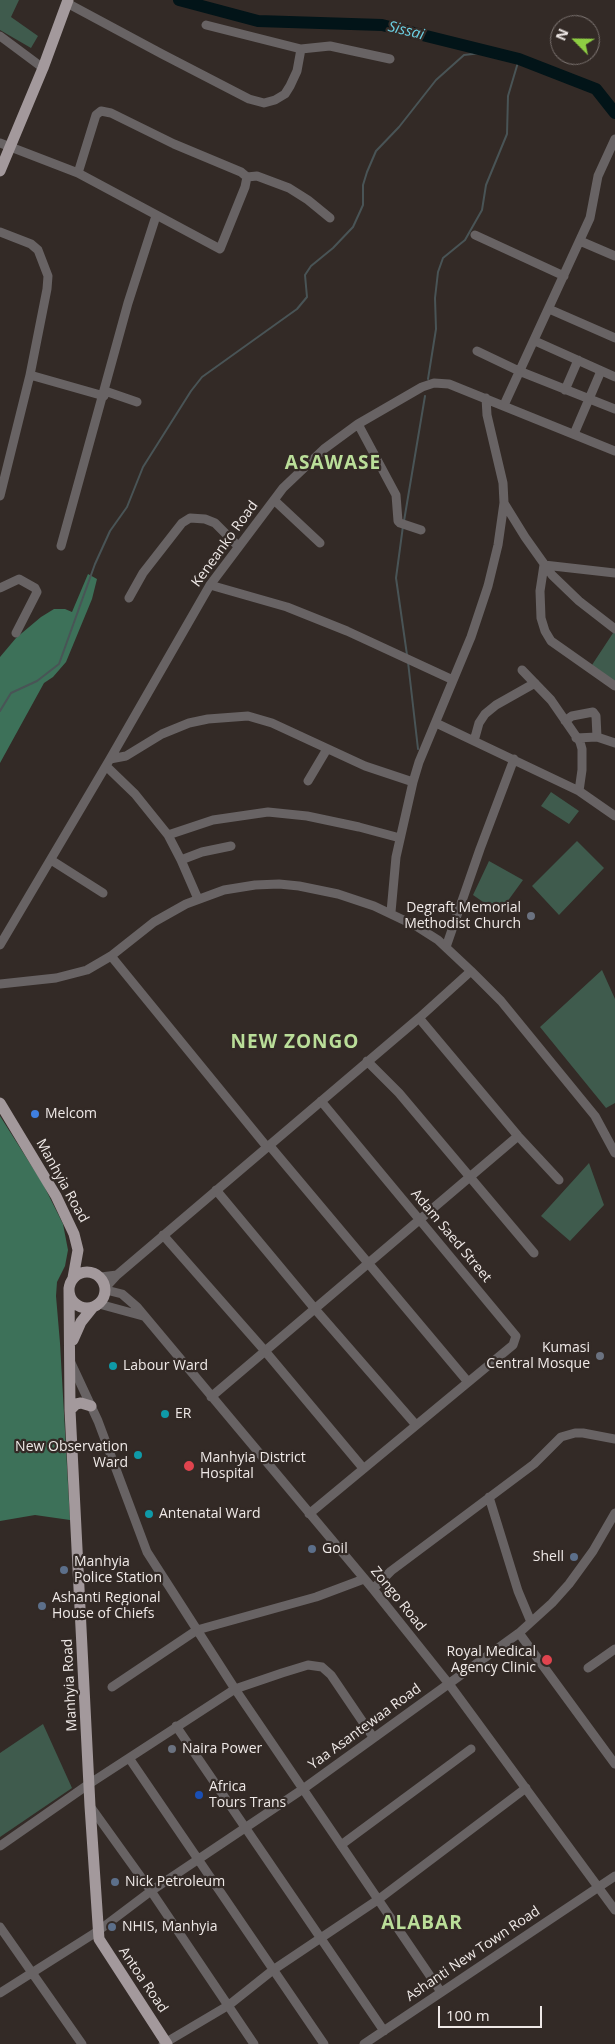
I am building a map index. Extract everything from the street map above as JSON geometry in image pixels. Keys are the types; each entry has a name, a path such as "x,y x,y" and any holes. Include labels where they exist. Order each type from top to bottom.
{"main road":[{"path":"0,171 5,144 43,68 67,1"},
{"name":"Manhyia Road","path":"0,1103 56,1196 74,1234 78,1250 71,1283 70,1410 98,1931"},
{"path":"71,1350 76,1330 102,1300 101,1282 78,1250"},
{"path":"96,1306 81,1307 76,1304 72,1299 71,1283 82,1272 101,1282"},
{"path":"70,1410 76,1404 81,1403 91,1406"},
{"name":"Antoa Road","path":"98,1931 102,1947 165,2043"}],"street":[{"path":"67,1 162,54 249,99 264,103 275,100 285,94 297,71 301,49"},
{"path":"206,26 301,49 330,46 390,59"},
{"path":"0,36 43,68"},
{"path":"78,173 96,115 101,111 111,112 174,144 241,172 247,177 257,176 289,188 308,200 330,218"},
{"path":"504,405 590,218 598,176 615,140"},
{"path":"5,144 78,173 220,249 245,187 247,177"},
{"path":"61,546 128,302 156,216"},
{"path":"0,232 31,244 38,250 48,276 30,375 0,496"},
{"path":"475,235 564,276"},
{"path":"580,241 615,256"},
{"path":"549,309 615,338"},
{"path":"535,341 615,377"},
{"path":"477,351 565,390 615,409"},
{"path":"565,390 578,360"},
{"path":"574,434 601,371"},
{"path":"30,375 137,402"},
{"name":"Keneanko Road","path":"0,945 210,586 283,488 324,449 358,424 422,387 434,383 449,384 615,451"},
{"path":"391,912 400,838 413,782 452,680 471,637 488,586 498,545 504,503 503,483 487,415 486,398"},
{"path":"358,424 396,495 403,524 421,530"},
{"path":"274,500 320,543"},
{"path":"504,503 544,565 579,601 615,629"},
{"path":"129,598 143,573 182,523 190,518 215,522 238,546"},
{"path":"544,565 615,573"},
{"path":"544,565 540,591 541,618 545,631 551,641 615,686"},
{"path":"0,588 19,578 36,588 35,597 16,634"},
{"path":"210,586 287,607 346,631 452,680"},
{"path":"522,670 551,700 582,749 579,791"},
{"path":"474,741 479,723 485,714 496,705 535,683"},
{"path":"564,721 572,716 593,712 596,716 597,737"},
{"path":"198,899 168,835 108,762 126,756 162,734 190,723 248,716 272,723 365,766 413,782"},
{"path":"436,723 579,791 615,816"},
{"path":"576,738 597,737 615,743"},
{"path":"308,781 327,749"},
{"path":"446,947 514,759"},
{"path":"168,835 212,820 268,812 307,816 359,826 400,838"},
{"path":"181,860 202,852 231,846"},
{"path":"51,860 103,893"},
{"path":"0,984 56,978 87,970 111,956 154,922 198,899 224,890 255,885 279,884 300,886 338,894 391,912 416,926 446,947 501,1001 595,1116 613,1147"},
{"path":"111,956 268,1146 369,1262 468,1382 309,1514"},
{"path":"101,1282 117,1275 419,1018 471,971"},
{"path":"419,1018 518,1136 559,1180"},
{"path":"367,1061 399,1093 534,1253"},
{"name":"Adam Saed Street","path":"321,1101 516,1336 513,1345 468,1382"},
{"path":"212,1397 518,1136"},
{"path":"216,1190 315,1309 416,1425"},
{"path":"163,1235 265,1351 363,1468"},
{"name":"Zongo Road","path":"101,1282 122,1294 144,1316 364,1579 449,1684 615,1910"},
{"path":"96,1306 144,1316"},
{"path":"71,1363 91,1406 147,1552 235,1689 441,1992"},
{"path":"373,1590 391,1570 534,1464 561,1437 583,1433 615,1439"},
{"path":"489,1497 518,1591 531,1622"},
{"name":"Yaa Asantewaa Road","path":"0,1993 98,1931 151,1891 302,1789 519,1633 569,1584 611,1531 615,1513"},
{"path":"112,1688 197,1630 316,1597 364,1579"},
{"path":"519,1633 615,1764"},
{"path":"588,1668 615,1649"},
{"path":"0,1846 89,1784 235,1689 308,1665 322,1667 331,1675 373,1737"},
{"path":"176,1726 384,2030"},
{"path":"341,1845 471,1749"},
{"path":"129,1758 324,2044"},
{"path":"165,2043 229,2005 273,1970 379,1899 526,1788"},
{"path":"90,1806 151,1891 254,2044"},
{"path":"598,1888 615,1876"},
{"name":"Ashanti New Town Road","path":"364,2044 598,1888"},
{"path":"0,1927 82,2044"}],"green space":[{"path":"0,0 19,0 11,17 38,36 31,48 0,30"},
{"path":"88,574 97,579 92,599 66,662 53,677 44,683 0,763 0,657 16,638 41,617 54,609 65,609 72,612"},
{"path":"615,630 615,685 590,668"},
{"path":"551,792 579,811 569,824 541,806"},
{"path":"577,841 604,868 559,915 532,886"},
{"path":"489,861 523,880 499,913 473,895"},
{"path":"602,970 615,999 615,1103 606,1108 540,1027"},
{"path":"0,1116 43,1184 63,1224 68,1250 65,1266 57,1282 56,1296 70,1520 35,1515 0,1521"},
{"path":"589,1163 604,1205 570,1241 541,1216"},
{"path":"43,1724 72,1788 0,1837 0,1753"}],"waterway":[{"name":"Sissai","path":"179,0 258,21 382,25 519,59 596,89 615,113"},
{"path":"0,711 11,693 37,681 59,664 95,564 110,531 127,507 143,467 191,391 202,377 297,309 307,297 305,275 311,266 333,248 353,227 363,205 363,185 376,151 399,127 436,80 464,55 489,52"},
{"path":"428,379 436,329 435,298 438,272 443,258 465,240 482,210 486,185 507,134 508,96 519,59"},
{"path":"404,521 425,396"},
{"path":"403,526 396,578 407,655"},
{"path":"408,662 418,749"}],"place":[{"name":"Degraft Memorial Methodist Church","path":"531,916"},
{"name":"Melcom","path":"35,1114"},
{"name":"Kumasi Central Mosque","path":"600,1356"},
{"name":"Labour Ward","path":"113,1366"},
{"name":"ER","path":"165,1414"},
{"name":"New Observation Ward","path":"138,1455"},
{"name":"Manhyia District Hospital","path":"189,1466"},
{"name":"Antenatal Ward","path":"149,1514"},
{"name":"Goil","path":"312,1549"},
{"name":"Shell","path":"574,1557"},
{"name":"Manhyia Police Station","path":"64,1570"},
{"name":"Ashanti Regional House of Chiefs","path":"42,1606"},
{"name":"Royal Medical Agency Clinic","path":"547,1660"},
{"name":"Naira Power","path":"172,1749"},
{"name":"Africa Tours Trans","path":"199,1795"},
{"name":"Nick Petroleum","path":"115,1882"},
{"name":"NHIS, Manhyia","path":"112,1927"}],"district":[{"name":"ASAWASE","path":"333,464"},
{"name":"NEW ZONGO","path":"295,1043"},
{"name":"ALABAR","path":"422,1924"}]}
